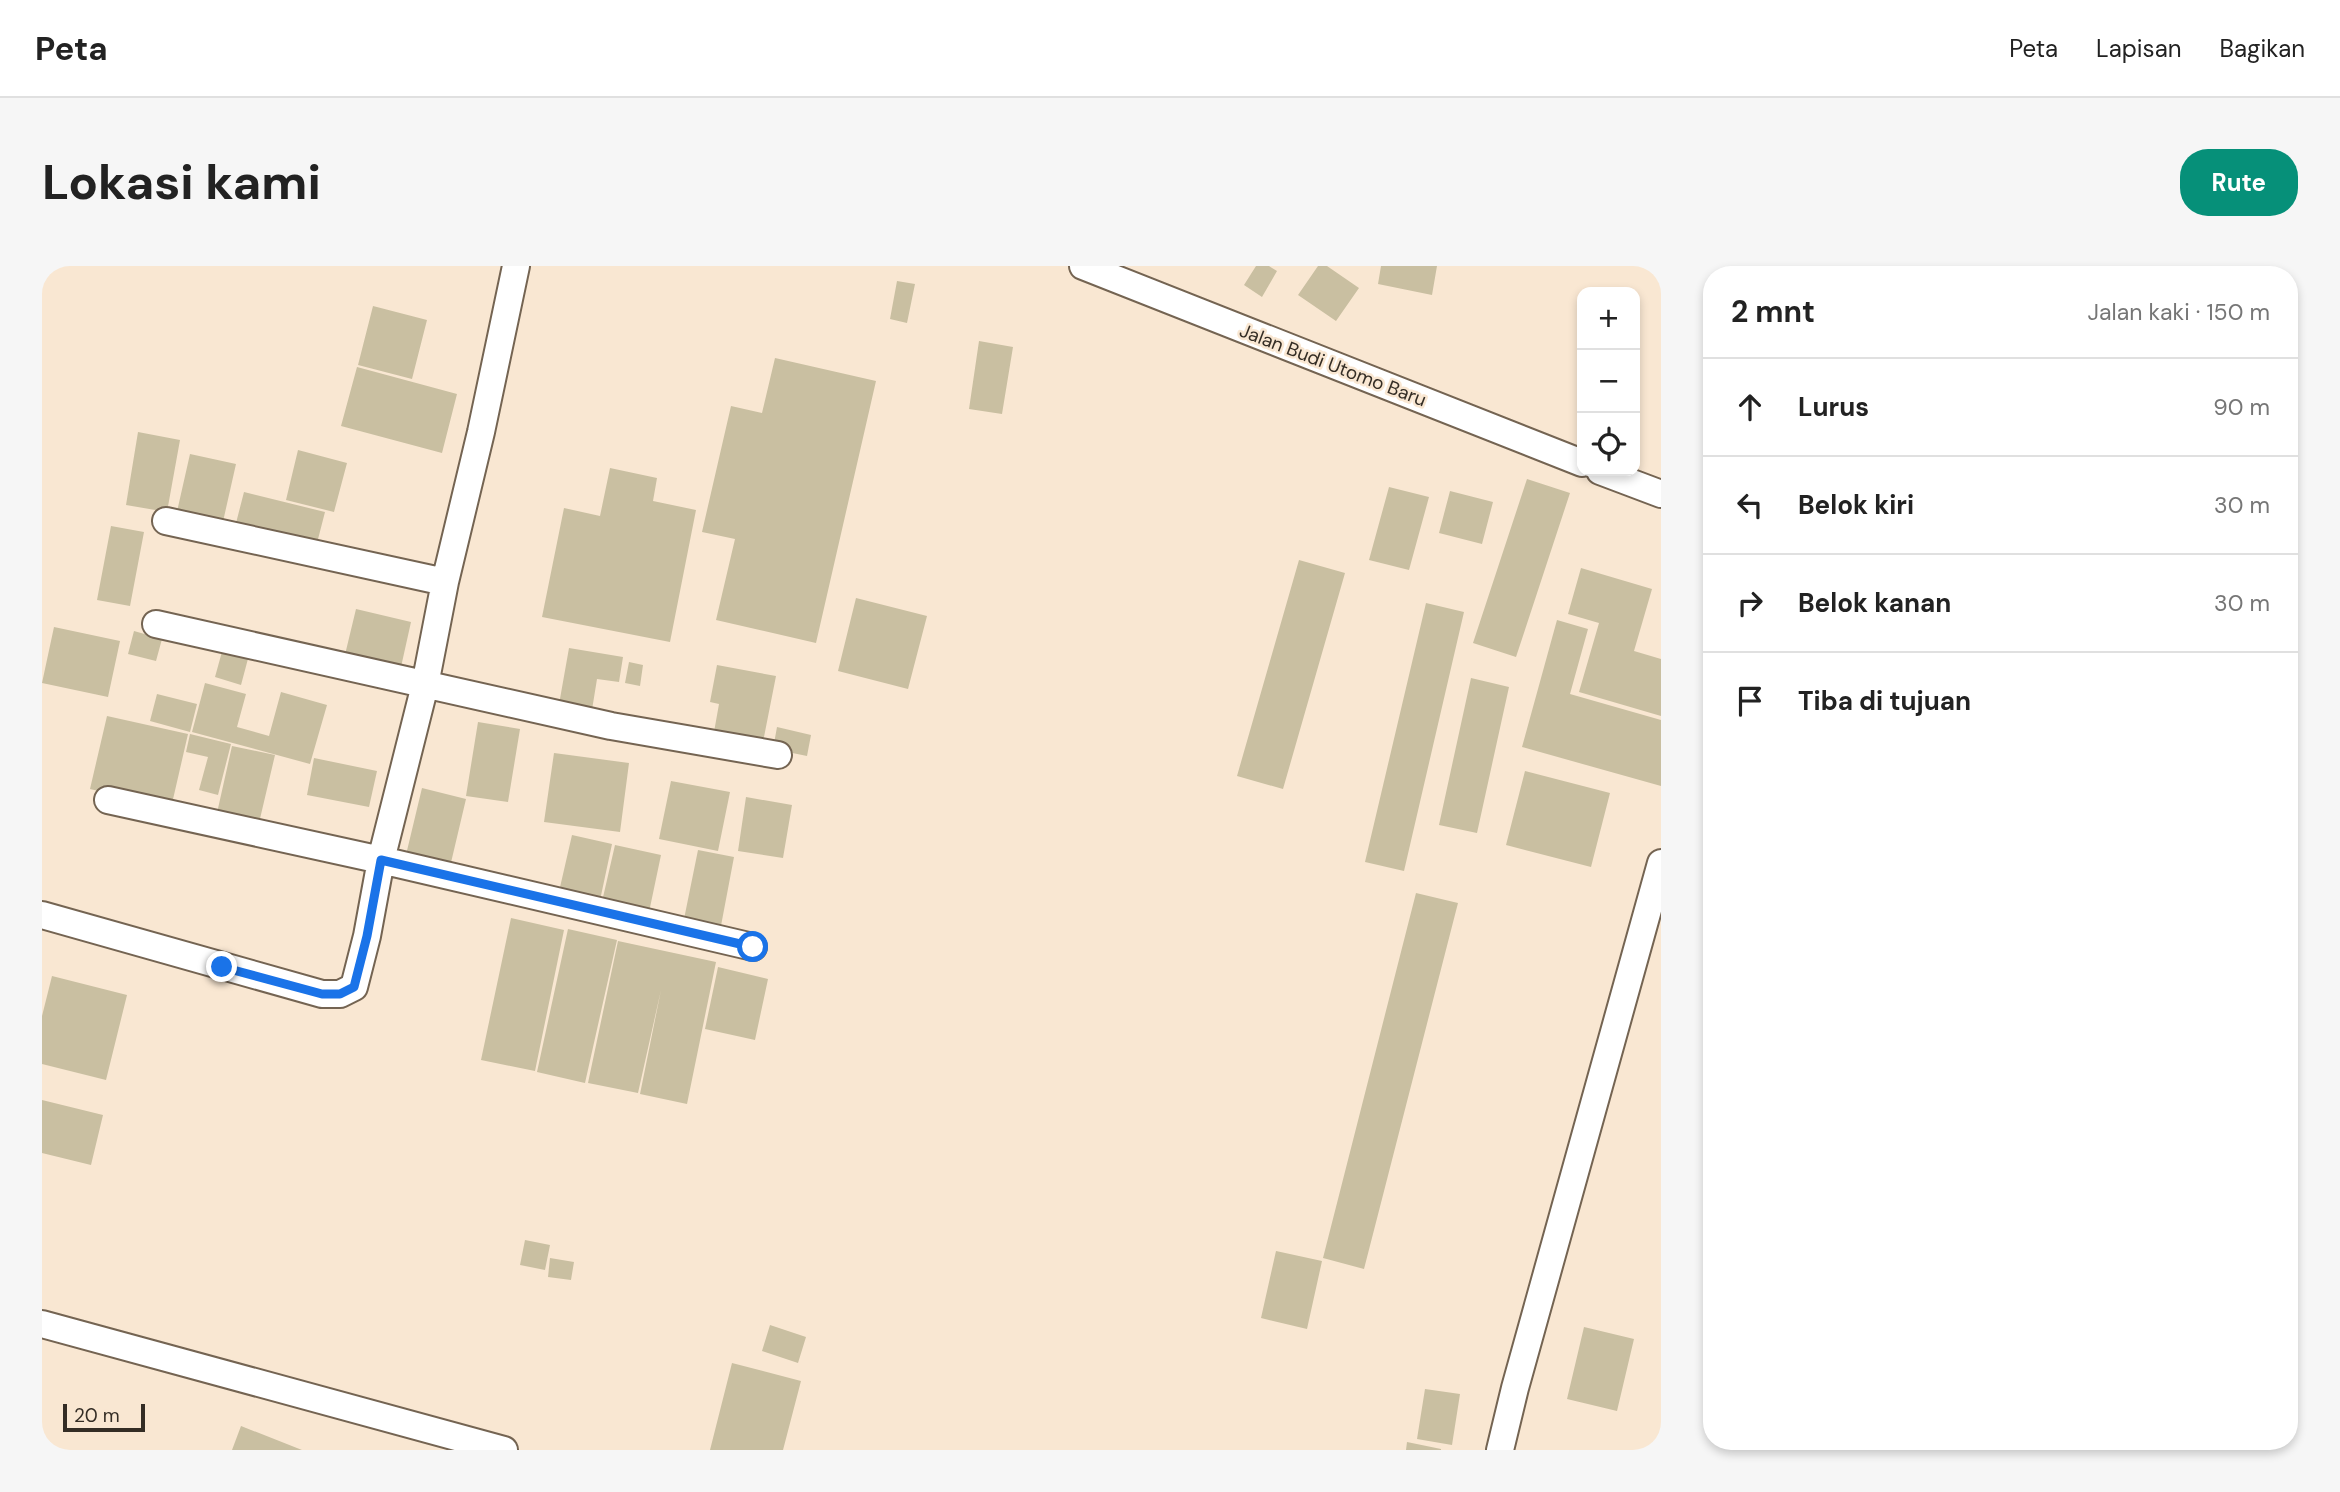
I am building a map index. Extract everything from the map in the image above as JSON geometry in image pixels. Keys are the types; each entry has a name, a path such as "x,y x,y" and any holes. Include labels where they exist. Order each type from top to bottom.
{"street":[{"path":"42,915 322,994 340,994 354,987 367,936 381,860 425,685 445,582 481,432 516,266"},
{"name":"Jalan Budi Utomo Baru","path":"1083,266 1577,461"},
{"path":"1613,476 1661,494"},
{"path":"166,521 445,582"},
{"path":"156,624 611,726 778,755"},
{"path":"108,800 381,860 753,947"},
{"path":"1500,1450 1515,1388 1655,907 1661,863"},
{"path":"42,1324 504,1450"}],"building":[{"path":"1256,266 1269,266 1277,271 1262,297 1244,285"},
{"path":"1318,266 1327,266 1359,288 1336,321 1298,295"},
{"path":"1381,266 1437,266 1432,295 1378,284"},
{"path":"897,281 915,284 907,323 890,319"},
{"path":"373,306 427,320 412,379 358,365"},
{"path":"979,341 1013,347 1002,414 969,409"},
{"path":"775,358 876,381 816,643 716,620 735,539 702,532 731,406 762,413"},
{"path":"357,367 457,394 442,453 341,426"},
{"path":"138,432 180,440 167,512 126,505"},
{"path":"298,450 347,463 334,512 286,500"},
{"path":"190,454 236,464 222,526 176,516"},
{"path":"610,468 657,478 653,501 696,510 670,642 542,617 564,508 600,516"},
{"path":"1527,479 1570,493 1516,657 1473,643"},
{"path":"1389,487 1429,497 1409,570 1369,560"},
{"path":"1450,491 1493,502 1482,544 1439,533"},
{"path":"244,492 325,512 316,547 235,527"},
{"path":"111,526 144,532 130,606 97,600"},
{"path":"1299,560 1345,573 1283,789 1237,776"},
{"path":"1581,568 1652,589 1634,651 1661,659 1661,716 1579,692 1599,623 1568,614"},
{"path":"856,598 927,616 908,689 838,671"},
{"path":"1426,603 1464,612 1404,871 1365,862"},
{"path":"356,609 411,622 399,676 343,663"},
{"path":"1557,620 1588,629 1570,694 1661,720 1661,786 1522,747"},
{"path":"54,627 120,641 108,697 42,683"},
{"path":"134,631 162,639 156,661 128,654"},
{"path":"223,648 249,655 241,685 215,677"},
{"path":"569,648 623,657 619,682 597,679 591,716 558,710"},
{"path":"629,662 643,665 640,686 625,683"},
{"path":"717,665 776,676 763,742 714,732 719,704 710,702"},
{"path":"1471,678 1509,687 1477,833 1439,825"},
{"path":"205,683 246,694 237,727 269,736 281,692 327,705 310,764 192,732"},
{"path":"157,694 197,704 190,732 150,721"},
{"path":"107,716 188,734 171,808 90,789"},
{"path":"478,722 520,729 508,802 466,796"},
{"path":"777,727 811,735 807,756 773,749"},
{"path":"190,734 231,744 218,795 199,790 208,757 186,752"},
{"path":"232,746 275,755 259,823 217,813"},
{"path":"554,753 629,763 620,832 544,822"},
{"path":"314,758 377,771 369,807 307,795"},
{"path":"1525,771 1610,793 1591,867 1506,845"},
{"path":"671,781 730,792 718,851 659,839"},
{"path":"422,788 466,799 449,871 405,859"},
{"path":"746,797 792,805 783,858 738,851"},
{"path":"572,835 612,844 599,905 558,896"},
{"path":"615,845 661,855 648,917 601,906"},
{"path":"698,850 734,857 720,931 683,924"},
{"path":"1416,893 1458,903 1364,1269 1323,1258"},
{"path":"511,918 564,930 535,1071 481,1060"},
{"path":"568,929 617,940 585,1083 537,1072"},
{"path":"618,941 716,962 687,1104 640,1094 661,990 638,1093 588,1083"},
{"path":"718,967 768,979 755,1040 705,1029"},
{"path":"52,976 127,995 106,1080 42,1064 42,1016"},
{"path":"42,1100 103,1115 91,1165 42,1153"},
{"path":"525,1240 550,1245 545,1270 520,1265"},
{"path":"1276,1251 1322,1261 1307,1329 1261,1318"},
{"path":"550,1258 574,1262 571,1280 548,1277"},
{"path":"770,1325 806,1337 798,1363 762,1351"},
{"path":"1584,1327 1634,1339 1617,1411 1567,1399"},
{"path":"732,1363 801,1381 783,1450 710,1450"},
{"path":"1425,1389 1460,1394 1452,1445 1417,1439"},
{"path":"241,1426 302,1450 232,1450"},
{"path":"1407,1442 1441,1449 1441,1450 1406,1450"}],"route":[{"path":"222,967 322,994 340,994 354,987 367,936 381,860 753,947"}]}
